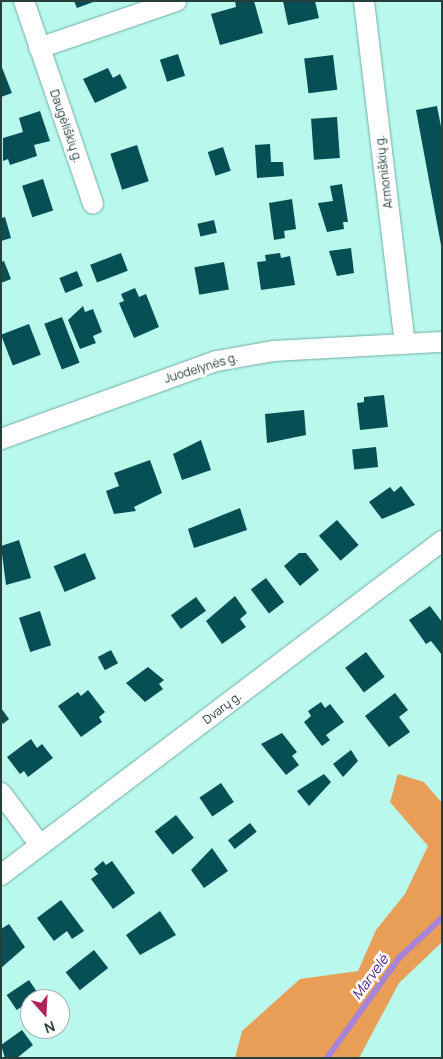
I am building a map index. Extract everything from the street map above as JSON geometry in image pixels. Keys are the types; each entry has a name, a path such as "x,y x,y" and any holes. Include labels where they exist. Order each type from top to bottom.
{"street":[{"name":"Daugėliškių g.","path":"24,1 93,204"},
{"path":"39,48 176,1"},
{"name":"Armoniškių g.","path":"364,1 405,343"},
{"name":"Juodelynės g.","path":"1,439 217,361 274,351 442,342"},
{"name":"Dvarų g.","path":"1,875 442,541"},
{"path":"1,793 40,846"}],"shaded area":[{"path":"398,774 424,782 442,803 442,942 399,983 359,1058 235,1058 242,1031 300,979 358,971 376,930 405,894 428,846 390,802"}],"building":[{"path":"74,1 96,1 77,8"},
{"path":"235,1 254,1 263,33 220,45 211,14 236,7"},
{"path":"283,1 315,1 319,18 288,25"},
{"path":"178,54 185,76 167,82 160,60"},
{"path":"333,55 337,90 308,93 304,59"},
{"path":"1,65 12,93 1,97"},
{"path":"108,68 113,78 120,74 127,88 95,103 83,79"},
{"path":"437,106 442,132 441,245 416,110"},
{"path":"40,111 50,141 34,145 37,156 10,165 8,159 3,161 3,138 23,132 19,118"},
{"path":"337,117 340,158 314,160 311,119"},
{"path":"270,144 271,162 283,162 284,176 257,178 255,145"},
{"path":"137,145 149,181 122,190 110,154"},
{"path":"223,147 231,171 216,176 208,152"},
{"path":"43,179 53,210 32,217 22,186"},
{"path":"342,184 348,222 343,222 344,229 327,232 318,203 333,201 330,186"},
{"path":"292,199 296,229 284,231 285,238 274,240 269,203"},
{"path":"5,217 11,238 1,241 1,218"},
{"path":"214,220 217,233 200,236 197,224"},
{"path":"351,248 354,273 337,276 329,251"},
{"path":"121,253 128,271 97,283 90,265"},
{"path":"280,253 281,258 290,256 295,285 261,290 257,262 266,261 265,255"},
{"path":"4,261 11,279 1,283 1,262"},
{"path":"224,262 229,290 199,295 194,267"},
{"path":"77,271 83,286 65,293 59,278"},
{"path":"135,288 139,297 146,294 159,327 134,338 119,303 124,301 121,294"},
{"path":"83,306 85,312 93,309 102,332 93,336 96,343 80,349 68,320"},
{"path":"62,317 80,363 62,370 44,324"},
{"path":"29,324 41,355 13,366 1,335"},
{"path":"384,395 388,427 360,430 357,403 364,402 364,397"},
{"path":"304,410 306,435 267,443 265,414"},
{"path":"201,440 211,470 182,480 173,454"},
{"path":"376,447 378,467 354,469 352,450"},
{"path":"150,460 162,493 134,507 136,511 114,514 106,491 119,486 114,473"},
{"path":"401,486 415,505 382,519 369,502 390,487 394,492"},
{"path":"240,508 247,530 194,548 188,529"},
{"path":"337,520 359,545 341,561 319,536"},
{"path":"19,540 31,578 6,585 1,546"},
{"path":"85,553 96,579 65,592 54,566"},
{"path":"299,553 306,553 319,570 300,586 284,566"},
{"path":"266,578 284,602 269,613 251,589"},
{"path":"235,596 247,613 240,619 246,627 222,644 206,621"},
{"path":"196,597 206,611 181,629 171,615"},
{"path":"430,606 442,622 442,655 431,641 426,644 409,620"},
{"path":"40,611 51,645 30,652 19,618"},
{"path":"111,650 118,663 105,670 98,657"},
{"path":"366,652 385,677 364,692 345,668"},
{"path":"148,667 164,680 159,684 163,689 145,702 126,683"},
{"path":"88,690 105,712 99,717 102,722 81,737 58,706 78,692 81,696"},
{"path":"395,693 408,710 399,717 410,732 389,747 365,716"},
{"path":"321,702 325,708 330,704 344,722 326,735 330,740 322,746 304,722 311,716 308,711"},
{"path":"1,708 9,719 3,724 1,721"},
{"path":"282,733 297,752 292,756 299,765 286,775 261,744"},
{"path":"31,739 37,748 42,744 53,758 28,777 24,771 20,774 7,757"},
{"path":"351,750 358,761 343,777 333,764"},
{"path":"324,774 331,782 309,806 297,791"},
{"path":"221,783 234,802 212,817 199,798"},
{"path":"176,815 194,838 173,854 155,832"},
{"path":"250,823 257,832 235,849 228,840"},
{"path":"212,848 228,871 204,888 191,870"},
{"path":"103,861 106,865 112,861 135,893 113,909 91,879 98,874 94,869"},
{"path":"61,900 84,931 72,939 67,931 54,941 37,918"},
{"path":"160,911 176,935 140,955 126,935"},
{"path":"9,924 25,947 1,968 1,929"},
{"path":"94,950 108,968 80,990 66,972"},
{"path":"29,980 35,989 20,989 20,1008 17,1010 7,995"},
{"path":"20,1031 20,1039 29,1039 33,1045 17,1058 5,1058 1,1045"}],"waterway":[{"name":"Marvelė","path":"327,1058 399,958 442,918"}]}
